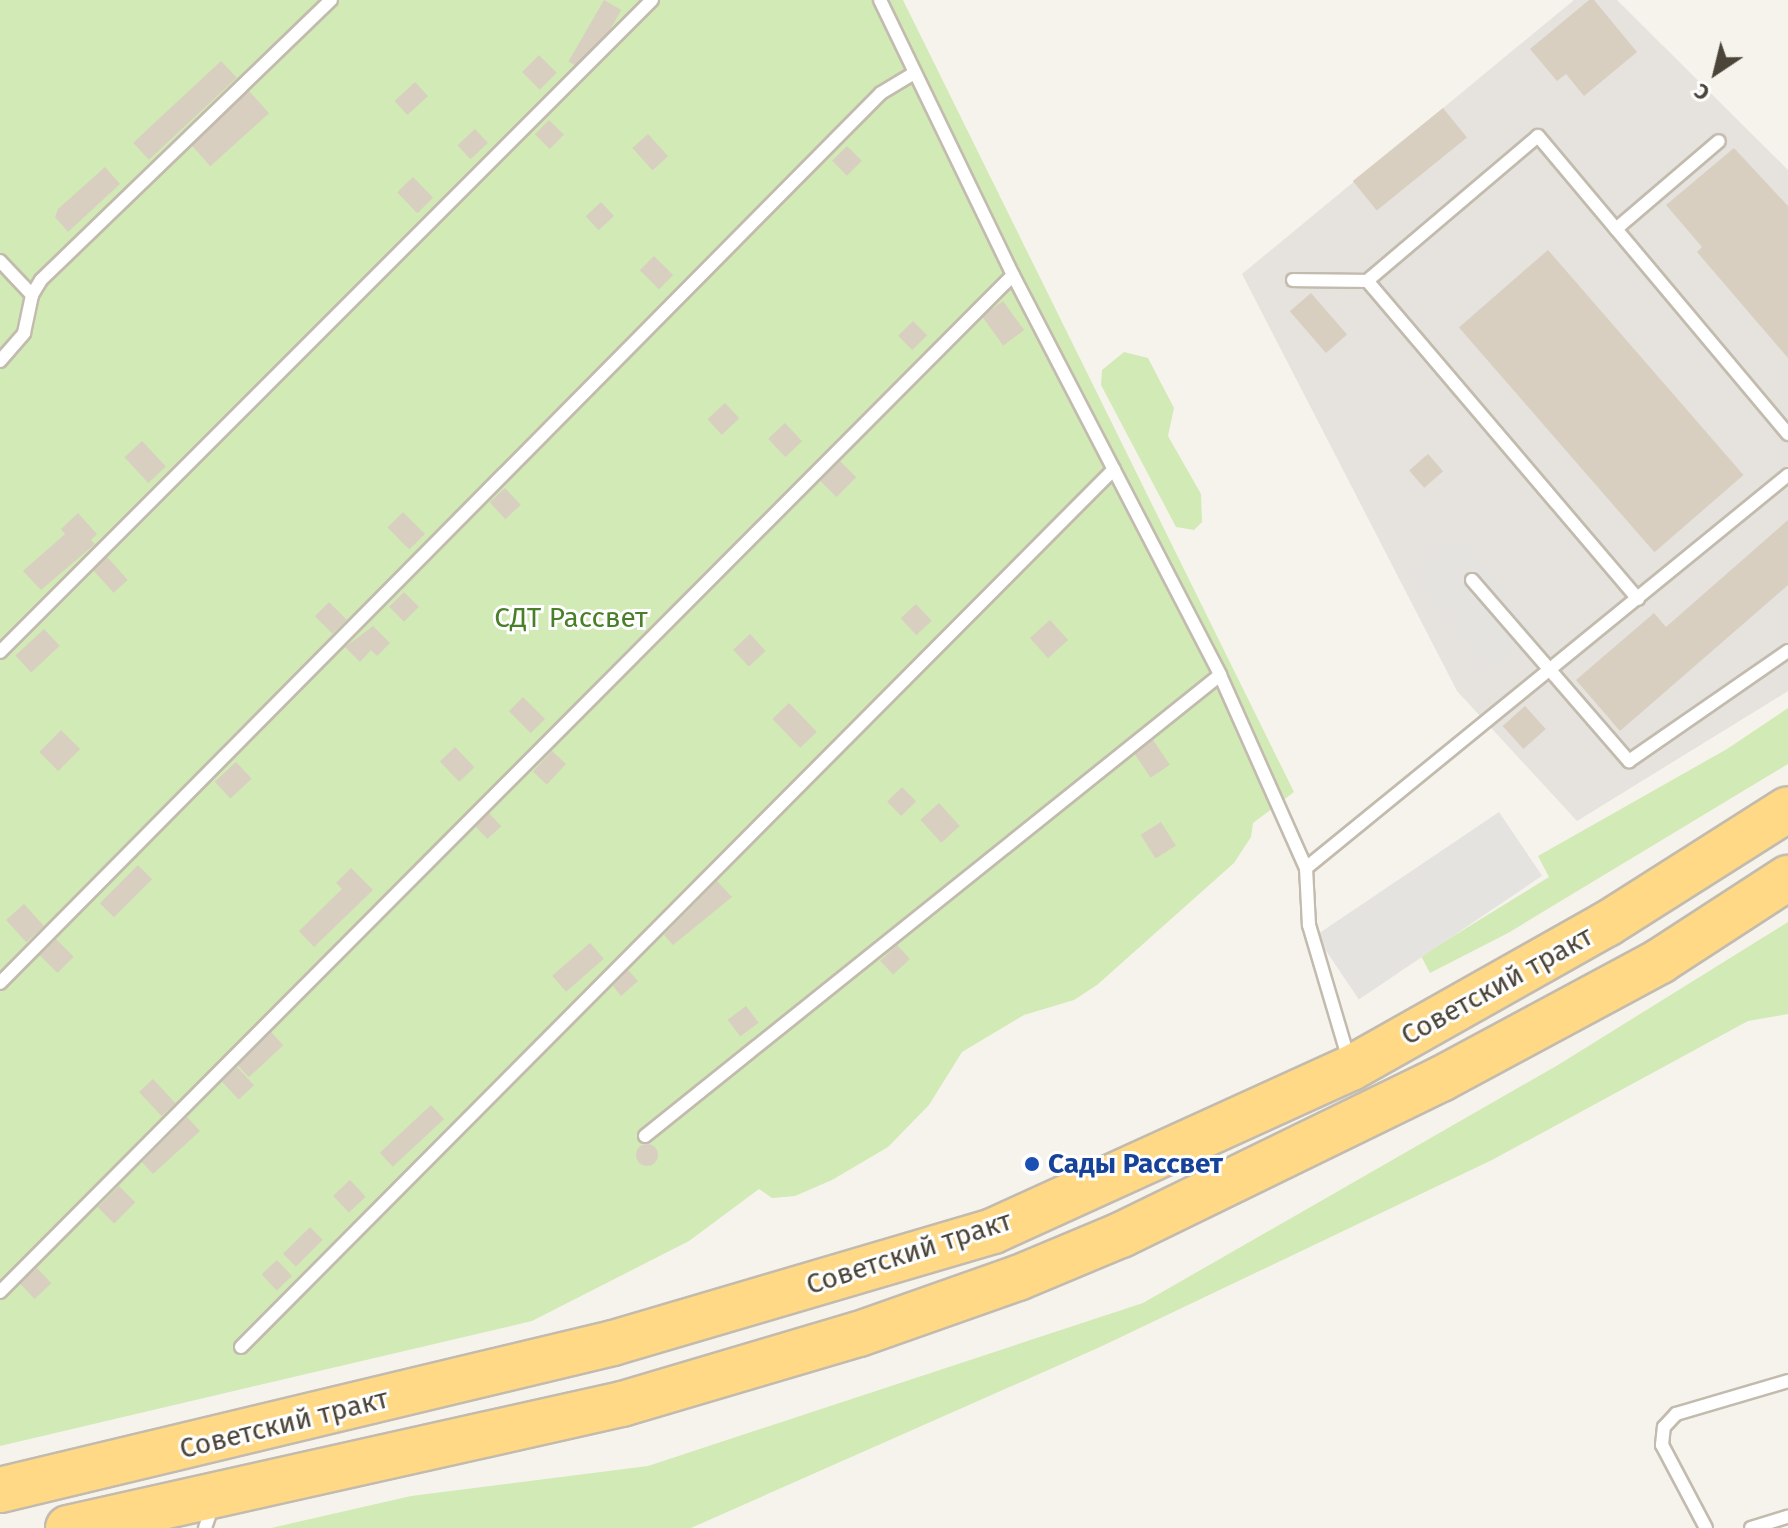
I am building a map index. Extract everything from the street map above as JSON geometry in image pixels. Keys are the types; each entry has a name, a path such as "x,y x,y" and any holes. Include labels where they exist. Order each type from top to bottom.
{"highway":[{"name":"Советский тракт","path":"0,1490 613,1343 993,1231 1351,1068 1607,924 1788,809"},
{"name":"Советский тракт","path":"68,1528 211,1510 622,1404 859,1334 1018,1278 1121,1235 1441,1079 1660,961 1788,878"}],"lane":[{"path":"0,361 24,333 32,295 41,280 331,0"},
{"path":"0,652 652,0"},
{"path":"880,0 913,74 1013,275 1220,675 1306,868 1309,925 1351,1068"},
{"path":"0,983 881,93 913,74"},
{"path":"1293,280 1367,281 1538,136 1788,434"},
{"path":"1616,229 1719,141"},
{"path":"0,261 32,295"},
{"path":"0,1292 1013,275"},
{"path":"1367,281 1638,599"},
{"path":"241,1347 1114,469"},
{"path":"1306,868 1788,475"},
{"path":"1472,580 1629,761 1788,651"},
{"path":"645,1136 1220,675"},
{"path":"1706,1528 1662,1445 1664,1427 1676,1414 1788,1381"},
{"path":"1751,1528 1788,1517"}],"shaded area":[{"path":"1574,0 1617,0 1788,170 1788,691 1577,821 1457,691 1242,274"},
{"path":"1458,535 1535,631 1487,670 1410,574"},
{"path":"1499,812 1542,876 1359,999 1316,936"}],"green space":[{"name":"СДТ Рассвет","path":"0,0 903,0 1294,792 1253,823 1251,837 1234,863 1097,985 1074,1000 1024,1015 962,1052 929,1105 888,1147 832,1180 795,1196 772,1198 759,1189 689,1241 532,1321 0,1446"},
{"path":"1124,352 1148,358 1174,408 1168,436 1201,494 1202,522 1194,530 1176,527 1101,385 1102,370"},
{"path":"1788,708 1788,764 1508,933 1430,973 1421,956 1549,877 1538,856 1727,749"},
{"path":"1788,922 1788,1014 1748,1021 1492,1160 1100,1347 691,1528 271,1528 411,1496 648,1466 1143,1303 1558,1065"}],"building":[{"path":"604,0 621,10 586,71 568,61"},
{"path":"1589,0 1594,0 1637,52 1584,96 1566,74 1557,81 1530,49"},
{"path":"539,55 557,73 540,90 522,72"},
{"path":"221,61 237,78 149,160 133,143"},
{"path":"415,82 428,96 407,115 395,101"},
{"path":"249,91 269,113 210,166 190,144"},
{"path":"1443,108 1467,138 1377,211 1353,181"},
{"path":"549,120 564,135 550,149 535,134"},
{"path":"475,129 488,143 470,159 457,145"},
{"path":"648,134 668,156 652,170 632,148"},
{"path":"847,146 862,161 847,176 832,161"},
{"path":"1734,148 1788,206 1788,358 1697,252 1702,247 1666,205"},
{"path":"105,167 120,184 68,232 55,217 58,209"},
{"path":"413,177 433,198 417,213 397,192"},
{"path":"601,202 614,216 599,230 586,216"},
{"path":"1548,250 1744,475 1654,552 1459,327"},
{"path":"654,256 673,275 659,289 640,270"},
{"path":"1311,293 1347,335 1326,353 1290,311"},
{"path":"1003,301 1024,330 1003,345 982,316"},
{"path":"913,321 927,335 912,350 898,336"},
{"path":"725,403 739,418 722,435 707,419"},
{"path":"785,423 802,441 785,457 768,439"},
{"path":"142,441 166,467 148,483 124,457"},
{"path":"1428,454 1443,471 1424,488 1409,470"},
{"path":"840,461 856,477 836,497 820,481"},
{"path":"505,488 521,505 505,519 490,502"},
{"path":"403,512 425,534 409,549 387,528"},
{"path":"78,513 97,534 91,540 95,544 41,590 23,571 65,534 61,529"},
{"path":"1788,520 1788,585 1620,731 1576,680 1654,613 1666,627"},
{"path":"107,557 128,580 114,593 93,570"},
{"path":"404,592 419,607 404,622 389,607"},
{"path":"329,602 347,620 333,634 315,616"},
{"path":"916,604 932,621 916,635 901,618"},
{"path":"1050,620 1068,640 1048,658 1030,638"},
{"path":"373,626 390,643 377,656 371,650 360,662 345,647"},
{"path":"44,629 60,646 31,672 15,656"},
{"path":"750,634 766,651 749,667 733,650"},
{"path":"523,697 545,719 531,733 509,711"},
{"path":"789,703 817,732 800,748 772,719"},
{"path":"1525,706 1546,729 1523,749 1503,726"},
{"path":"61,730 80,749 58,771 39,752"},
{"path":"1153,740 1170,765 1151,778 1134,753"},
{"path":"455,747 474,767 459,782 440,762"},
{"path":"552,751 566,764 547,784 533,771"},
{"path":"236,762 252,779 230,799 215,782"},
{"path":"902,787 916,801 901,816 887,802"},
{"path":"939,803 960,826 941,843 920,820"},
{"path":"489,813 501,826 487,839 475,826"},
{"path":"1161,822 1176,846 1155,858 1141,835"},
{"path":"138,865 152,879 114,917 100,903"},
{"path":"351,868 373,890 314,947 299,931 342,889 336,883"},
{"path":"717,881 732,897 673,945 664,935"},
{"path":"24,904 44,926 26,942 6,920"},
{"path":"56,939 74,957 57,973 40,955"},
{"path":"590,943 604,959 566,992 552,976"},
{"path":"897,945 910,959 893,975 880,961"},
{"path":"628,970 638,981 621,996 613,986"},
{"path":"746,1006 759,1023 740,1037 728,1020"},
{"path":"271,1032 283,1045 249,1077 237,1064"},
{"path":"237,1067 254,1085 239,1100 222,1081"},
{"path":"153,1079 176,1103 162,1116 139,1092"},
{"path":"431,1105 444,1119 393,1167 380,1153"},
{"path":"187,1117 200,1131 153,1174 142,1162"},
{"path":"643,1144 651,1144 658,1155 651,1166 643,1166 636,1159 636,1151"},
{"path":"350,1180 366,1197 349,1213 333,1196"},
{"path":"119,1186 135,1202 114,1223 98,1207"},
{"path":"310,1227 323,1240 296,1267 283,1254"},
{"path":"277,1260 292,1276 277,1290 262,1274"},
{"path":"37,1268 51,1283 35,1299 20,1284"}],"place":[{"name":"Сады Рассвет","path":"1032,1164"}]}
